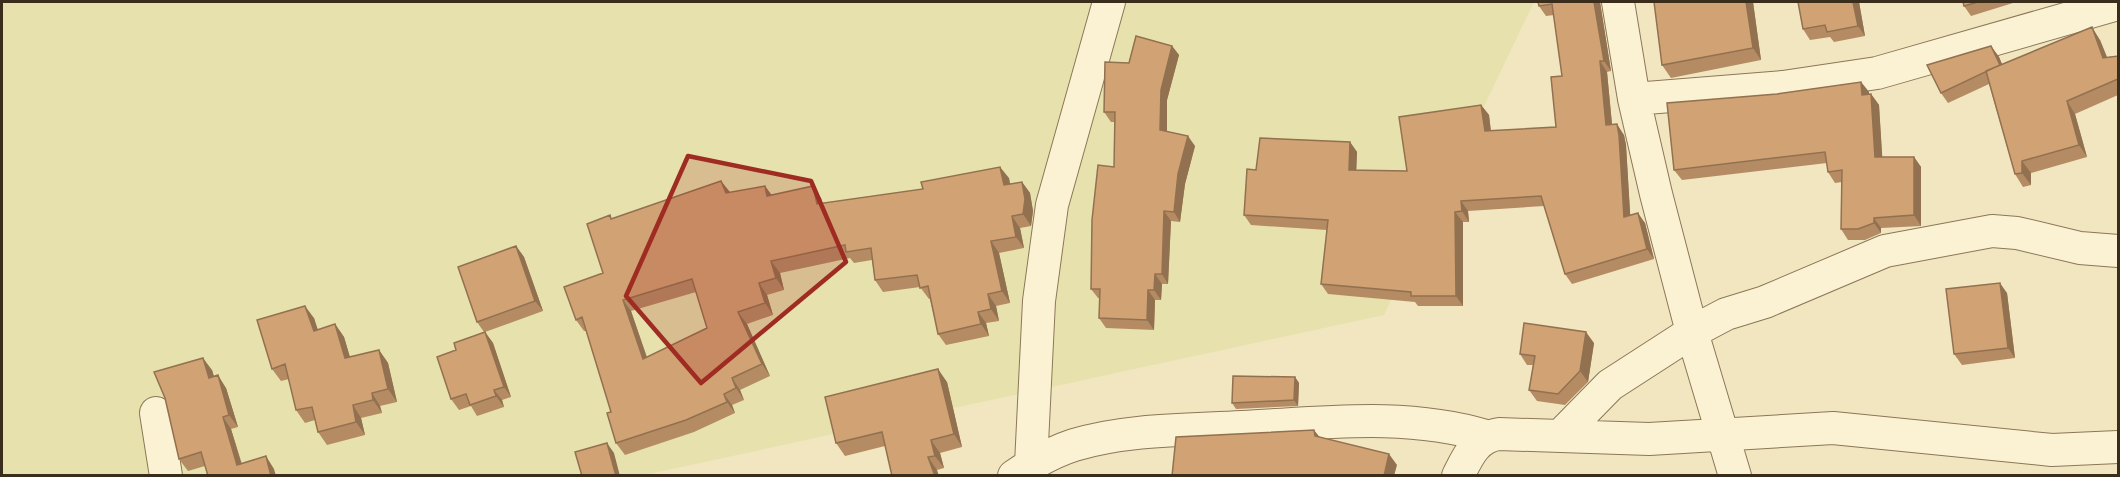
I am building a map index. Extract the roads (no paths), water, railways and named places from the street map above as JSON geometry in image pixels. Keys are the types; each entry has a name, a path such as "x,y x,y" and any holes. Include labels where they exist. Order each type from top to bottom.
{"street":[{"path":"1022,470 1039,301 1052,204 1109,2"},
{"path":"1618,2 1634,99 1692,332 1735,476"},
{"path":"1634,99 1783,87 1877,73 2118,4"},
{"path":"1561,435 1610,385 1692,332 1726,314 1765,302 1885,251 1992,231 2017,233 2080,248 2118,251"},
{"path":"156,414 166,476"},
{"path":"1022,470 1076,444 1176,430 1380,420 1456,427 1486,436 1561,435 1607,439 1724,437 1796,429 1833,429 2052,450 2118,447"},
{"path":"1458,476 1467,457 1486,436"}]}
